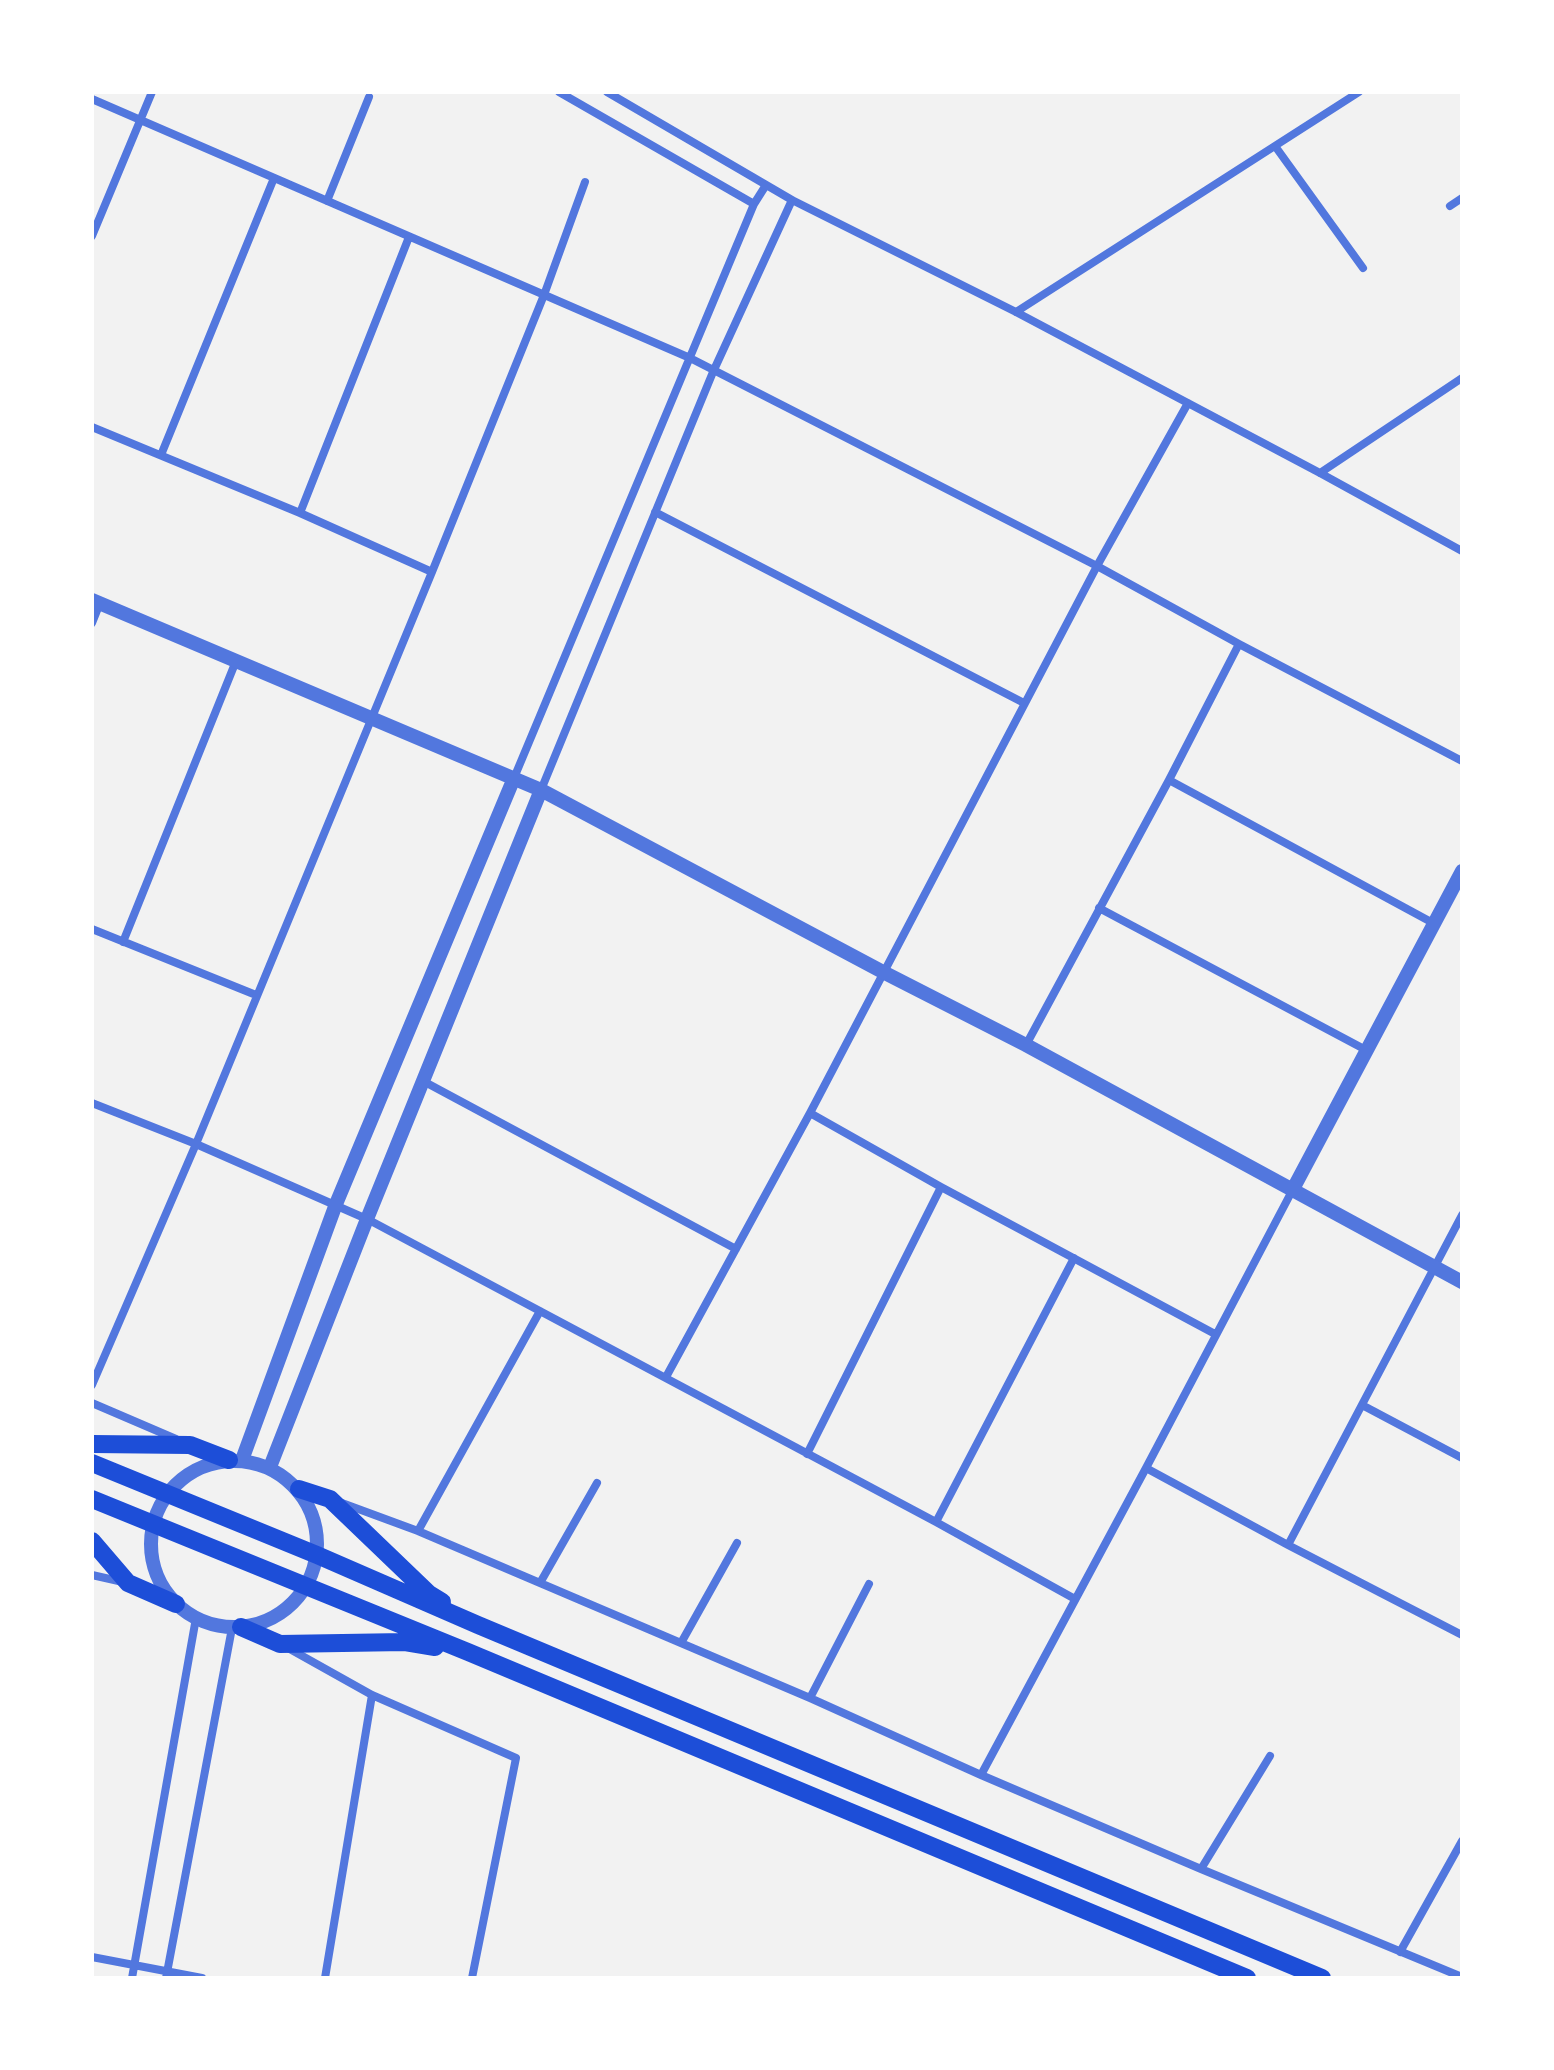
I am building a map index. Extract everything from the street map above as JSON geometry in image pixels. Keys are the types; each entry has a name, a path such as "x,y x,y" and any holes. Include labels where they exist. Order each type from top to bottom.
{"main road":[{"path":"92,1444 190,1445 235,1460"},
{"path":"92,1463 1322,1978"},
{"path":"299,1489 330,1499 429,1594 478,1625"},
{"path":"92,1499 468,1652 1247,1978"},
{"path":"92,1541 128,1583 176,1604"},
{"path":"237,1628 280,1644 405,1642 468,1652"}],"street":[{"path":"92,236 152,92"},
{"path":"559,92 754,204"},
{"path":"607,92 792,200 1016,312 1462,551"},
{"path":"1016,312 1359,92"},
{"path":"327,201 369,97"},
{"path":"92,99 690,358 1097,566 1462,761"},
{"path":"1275,146 1363,268"},
{"path":"161,455 274,178"},
{"path":"92,1385 196,1144 432,572 544,295 585,182"},
{"path":"235,1460 336,1204 754,204 766,185"},
{"path":"1450,206 1462,198"},
{"path":"270,1467 367,1219 655,512 713,372 792,200"},
{"path":"300,513 409,237"},
{"path":"1320,473 1462,378"},
{"path":"666,1377 810,1113 1097,566 1188,403"},
{"path":"92,427 300,513 432,572"},
{"path":"655,512 1024,703"},
{"path":"92,623 96,601 541,790 1026,1045 1462,1282"},
{"path":"1026,1045 1239,644"},
{"path":"123,942 236,661"},
{"path":"1169,780 1433,923"},
{"path":"981,1775 1462,871"},
{"path":"1099,908 1366,1050"},
{"path":"92,929 256,995"},
{"path":"423,1081 736,1249"},
{"path":"92,1103 196,1144 367,1219 1075,1599"},
{"path":"810,1113 1215,1334"},
{"path":"807,1454 941,1187"},
{"path":"1288,1545 1462,1215"},
{"path":"936,1522 1074,1258"},
{"path":"418,1531 540,1311"},
{"path":"92,1403 190,1445"},
{"path":"1362,1405 1462,1458"},
{"path":"235,1460 270,1467 299,1489 311,1509 317,1532 317,1555 306,1587 289,1607 267,1621 237,1628 213,1625 196,1618 176,1604 159,1581 151,1554 158,1509 167,1494 184,1477 205,1465 235,1460"},
{"path":"1146,1468 1462,1635"},
{"path":"540,1583 597,1483"},
{"path":"330,1499 418,1531 1201,1869 1462,1977"},
{"path":"681,1643 737,1543"},
{"path":"92,1575 128,1583"},
{"path":"810,1698 869,1584"},
{"path":"132,1978 196,1618"},
{"path":"166,1975 237,1628"},
{"path":"280,1644 372,1695 516,1758 472,1978"},
{"path":"325,1978 372,1695"},
{"path":"1201,1869 1270,1756"},
{"path":"1400,1952 1462,1841"},
{"path":"92,1957 166,1975 202,1978"}]}
